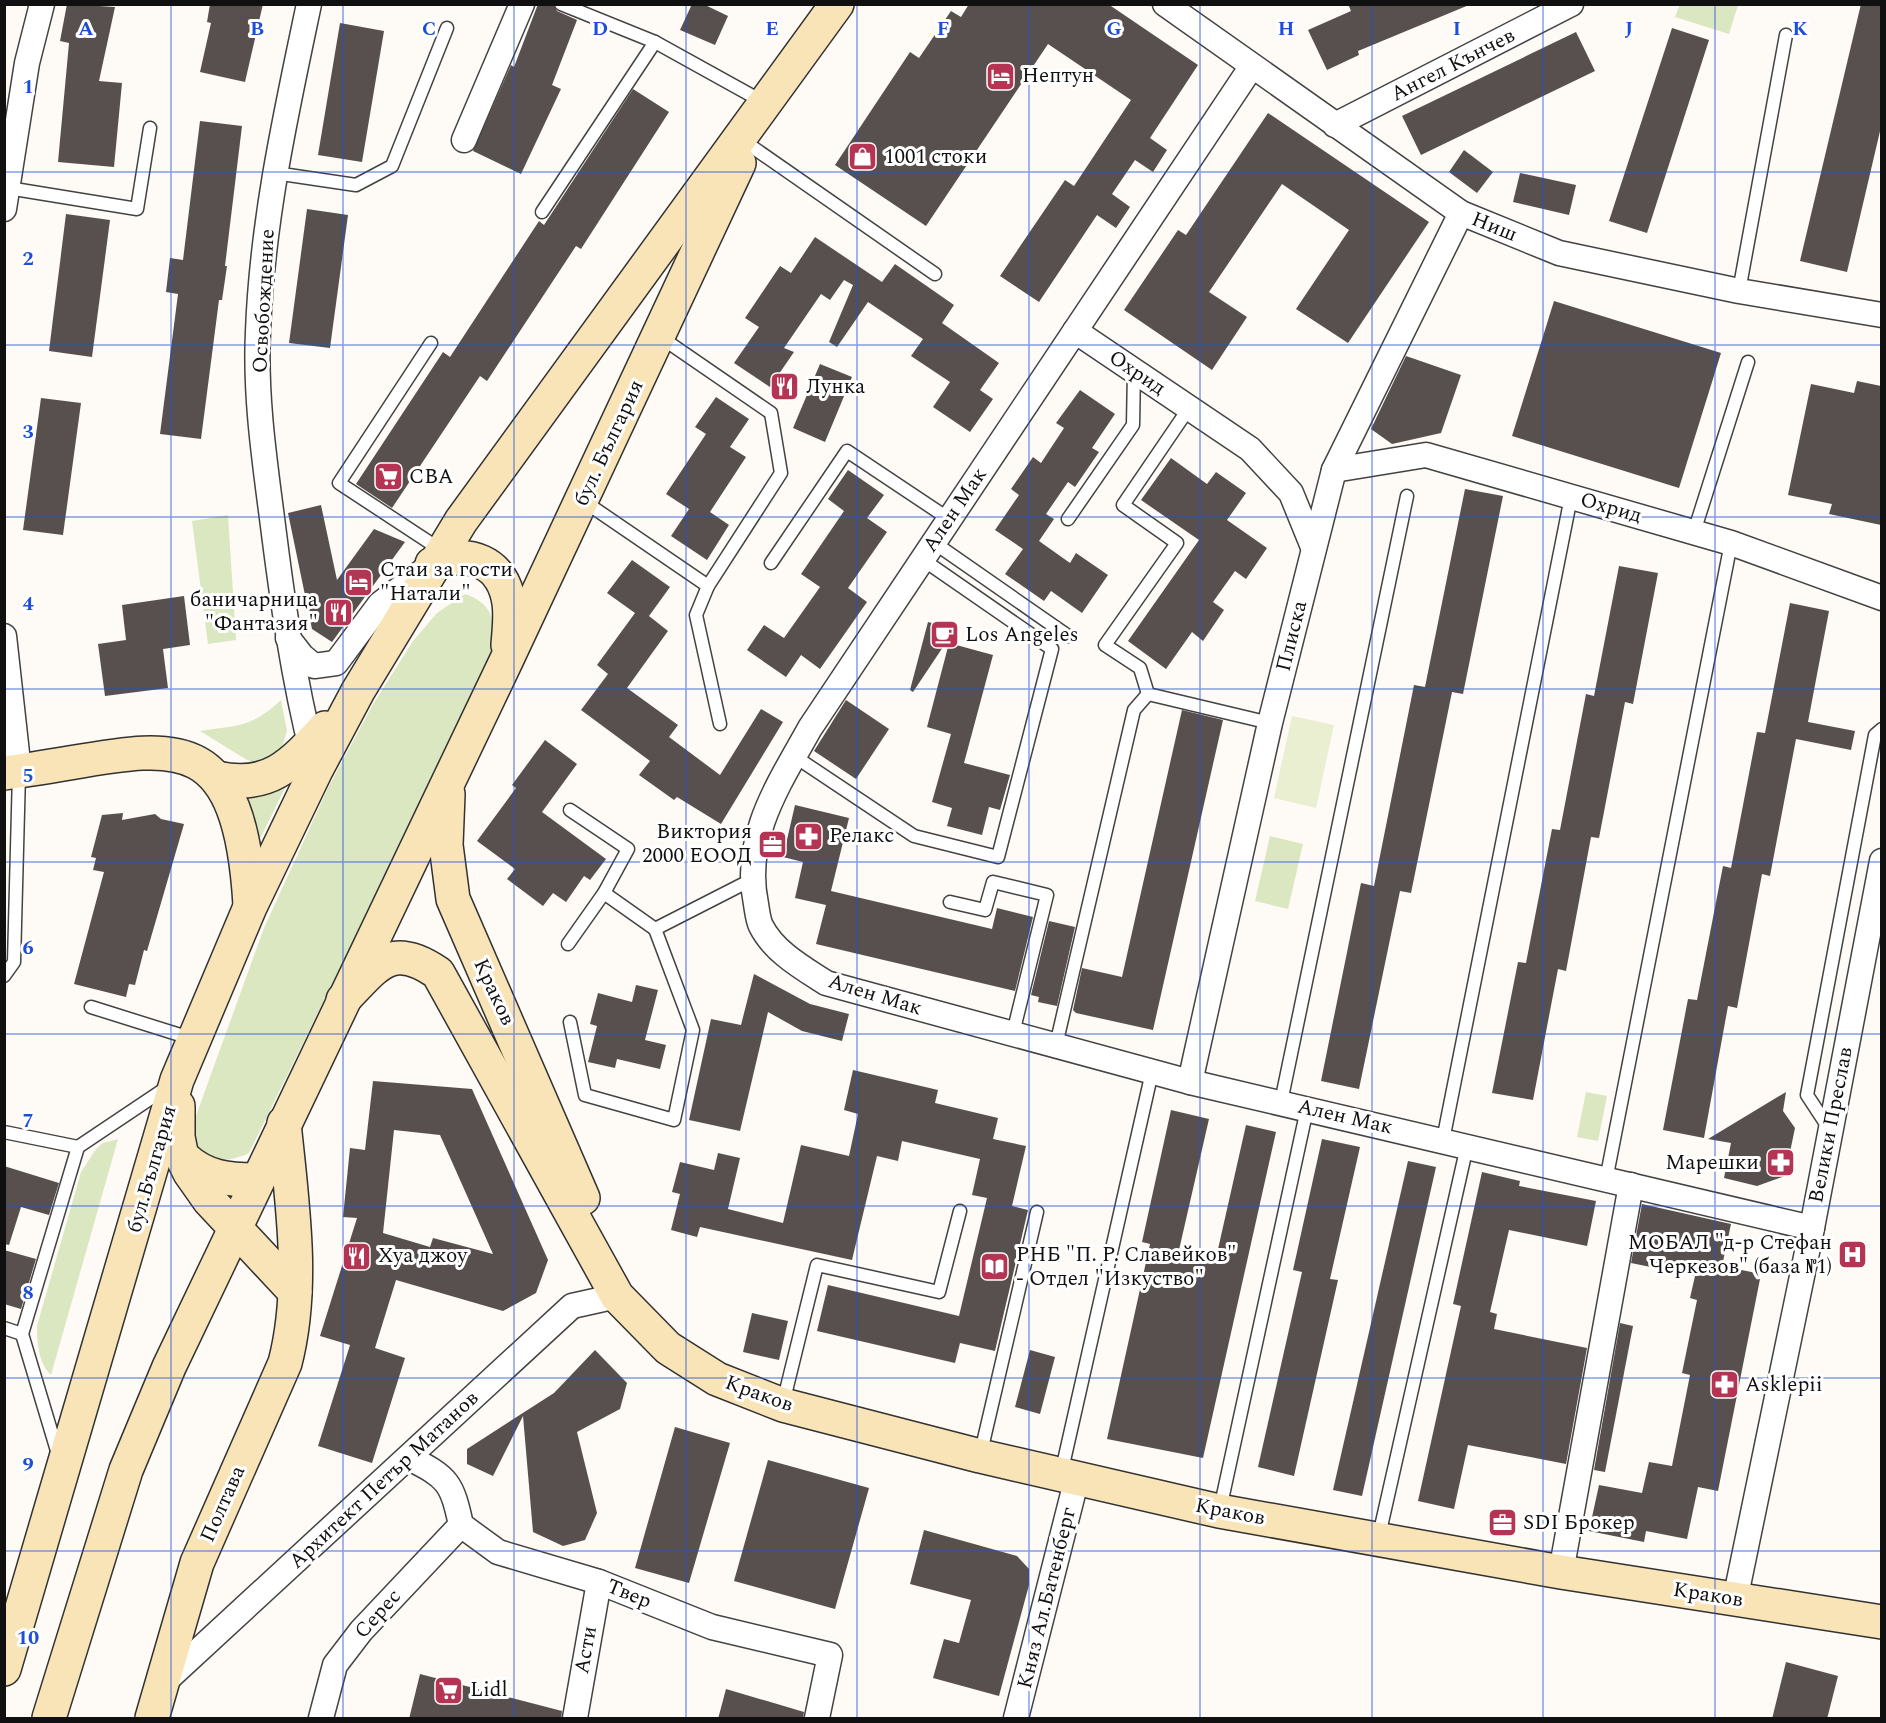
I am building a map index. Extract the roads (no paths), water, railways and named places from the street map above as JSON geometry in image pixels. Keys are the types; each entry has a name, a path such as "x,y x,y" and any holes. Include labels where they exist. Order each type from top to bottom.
{"main road":[{"name":"бул. България","path":"313,757 358,691 437,557 837,4"},
{"name":"бул. България","path":"449,781 766,104"},
{"path":"437,557 467,557 488,564 503,582 509,603 507,659"},
{"path":"12,772 136,752 165,752 182,755 198,763 218,778 238,783 266,777 293,762 313,757"},
{"name":"бул.България","path":"4,1669 64,1473 177,1080 313,757"},
{"path":"218,778 230,799 243,840 250,907"},
{"path":"49,1719 126,1470 169,1367 449,781"},
{"name":"Краков","path":"449,781 446,845 453,899 570,1163 600,1239 617,1296"},
{"name":"Краков","path":"343,1000 381,963 392,958 403,956 414,959 438,973 617,1296 668,1348 717,1379 783,1405 980,1456 1219,1511 1561,1572 1881,1622"},
{"path":"177,1080 178,1137 182,1157 190,1173 209,1200 295,1292"},
{"name":"Полтава","path":"152,1719 197,1563 285,1364 294,1330 293,1218 284,1123"},
{"path":"182,1157 196,1169 209,1175 227,1180 257,1180"}],"street":[{"path":"6,198 27,63 42,4"},
{"name":"Освобождение","path":"309,4 275,173 264,251 258,334 263,448 287,636 313,757"},
{"path":"464,140 522,4"},
{"name":"Ниш","path":"1165,4 1461,213 1559,253 1739,291 1881,315"},
{"name":"Ангел Кънчев","path":"1335,125 1570,4"},
{"name":"Ален Мак","path":"1252,66 815,718 768,802 756,842 751,880 760,926 786,957 826,983 1190,1082 1812,1228"},
{"name":"Плиска","path":"1190,1082 1270,723 1334,470 1461,213"},
{"name":"Охрид","path":"1075,331 1250,449 1292,493 1313,547"},
{"name":"Охрид","path":"1334,470 1426,455 1731,543 1881,598"},
{"path":"287,636 302,656 314,666 336,663 380,604 437,557"},
{"path":"4,636 12,772"},
{"name":"Велики Преслав","path":"1735,1600 1812,1228 1881,869"},
{"path":"1561,1572 1630,1185"},
{"name":"Архитект Петър Матанов","path":"161,1685 572,1306 617,1296"},
{"path":"409,1458 436,1471 454,1491 461,1525"},
{"name":"Княз Ал.Батенберг","path":"1016,1719 1069,1477"},
{"name":"Твер","path":"461,1525 498,1552 598,1582 712,1627 830,1655 817,1719"},
{"name":"Серес","path":"321,1719 335,1665 361,1631 461,1525"},
{"name":"Асти","path":"574,1719 598,1582"}],"lane":[{"path":"561,4 655,42 766,104"},
{"path":"275,173 356,185 392,166 447,28"},
{"path":"1739,291 1786,35"},
{"path":"542,212 655,42"},
{"path":"6,198 137,209 150,128"},
{"path":"748,144 935,274"},
{"path":"659,336 771,413 781,473 708,586 696,615 720,724"},
{"path":"431,344 339,483 437,557"},
{"path":"1694,532 1748,362"},
{"path":"1068,519 1133,425 1134,371"},
{"path":"1148,694 1140,668 1105,645 1177,543 1123,505 1189,408"},
{"path":"771,563 847,451 949,519"},
{"path":"1281,1102 1407,496"},
{"path":"1443,1140 1571,497"},
{"path":"582,500 708,586"},
{"path":"1606,1180 1731,543"},
{"path":"928,551 1068,636"},
{"path":"794,756 914,836 998,857 1052,650 928,551"},
{"path":"1148,694 1270,723"},
{"path":"1056,1045 1134,711 1148,694"},
{"path":"1830,1131 1807,1095 1875,735 1881,729"},
{"path":"4,976 14,962 12,772"},
{"path":"568,944 604,893 628,849 570,810"},
{"path":"655,929 751,880"},
{"path":"950,902 985,910 993,882 1047,895 1013,1034"},
{"path":"570,1022 585,1095 674,1120 693,1030 655,929 604,893"},
{"path":"91,1007 194,1040"},
{"path":"1069,1477 1152,1072"},
{"path":"64,1473 22,1334 78,1147 177,1080"},
{"path":"1219,1511 1307,1109"},
{"path":"4,1132 78,1147"},
{"path":"1378,1540 1467,1146"},
{"path":"783,1405 817,1265 939,1293 960,1211"},
{"path":"980,1456 1037,1212"},
{"path":"4,1328 22,1334"}],"place":[{"name":"Нептун","path":"1001,76"},
{"name":"1001 стоки","path":"863,157"},
{"name":"Лунка","path":"785,387"},
{"name":"CBA","path":"388,477"},
{"name":"Стаи за гости \"Натали\"","path":"359,582"},
{"name":"баничарница \"Фантазия\"","path":"339,612"},
{"name":"Los Angeles","path":"944,635"},
{"name":"Релакс","path":"808,836"},
{"name":"Виктория 2000 ЕООД","path":"773,844"},
{"name":"Марешки","path":"1780,1163"},
{"name":"МОБАЛ \"д-р Стефан Черкезов\" (база №1)","path":"1853,1255"},
{"name":"Хуа джоу","path":"357,1256"},
{"name":"РНБ \"П. Р. Славейков\" - Отдел \"Изкуство\"","path":"995,1267"},
{"name":"Asklepii","path":"1724,1385"},
{"name":"SDI Брокер","path":"1502,1523"},
{"name":"Lidl","path":"449,1690"}]}
